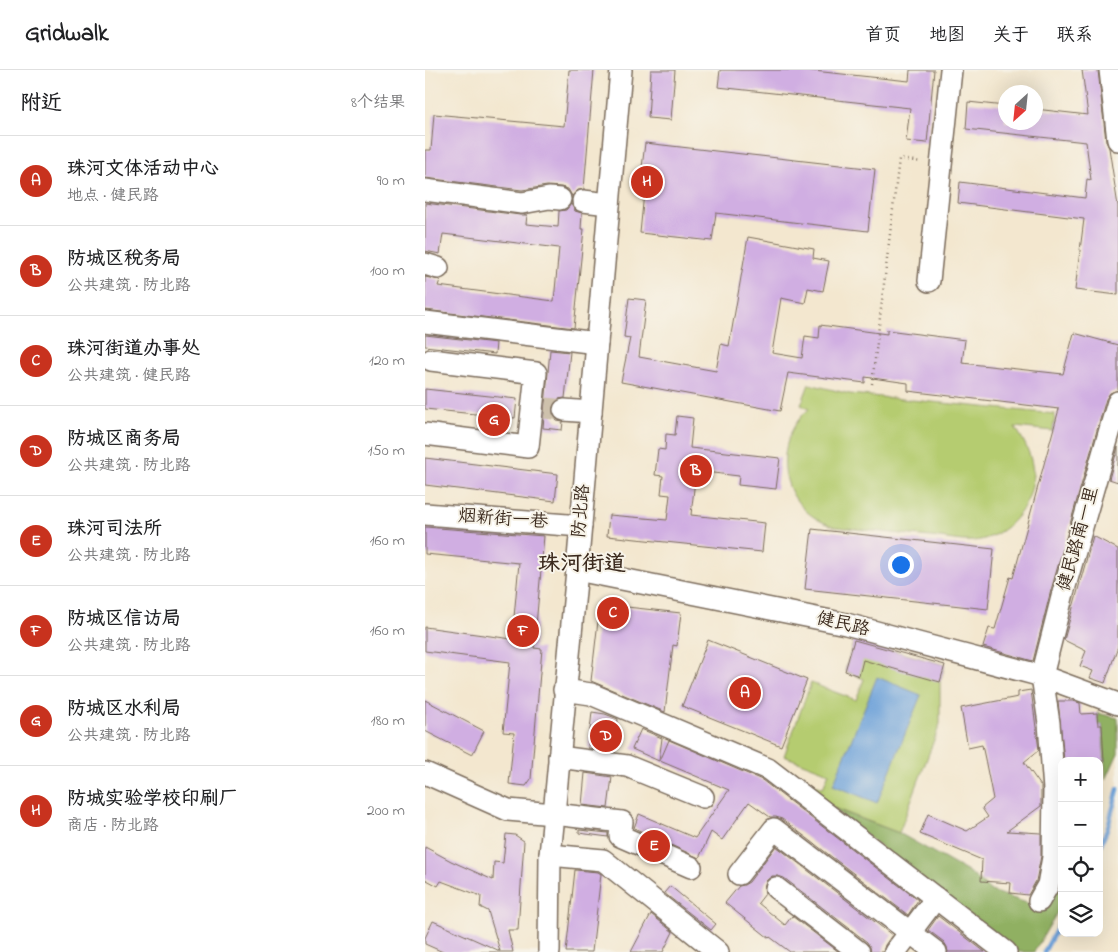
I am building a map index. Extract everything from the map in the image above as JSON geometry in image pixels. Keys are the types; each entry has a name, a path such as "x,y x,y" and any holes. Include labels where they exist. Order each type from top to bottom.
{"street":[{"name":"防北路","path":"549,952 550,855 553,814 577,570 621,70"},
{"path":"929,281 951,70"},
{"path":"1109,70 1118,140"},
{"path":"425,190 523,203 549,198 560,199"},
{"path":"583,201 609,204"},
{"path":"425,322 597,342"},
{"path":"425,434 528,447 547,408 536,373 431,360"},
{"name":"健民路南一里","path":"1041,676 1118,402"},
{"path":"547,408 591,412"},
{"name":"烟新街一巷","path":"425,514 581,526"},
{"name":"健民路","path":"577,570 846,624 1041,676 1111,702"},
{"path":"1039,901 1047,885 1053,857 1054,790 1049,723 1041,676"},
{"path":"565,690 591,694 768,769 1007,952"},
{"path":"559,757 627,766 703,797"},
{"path":"425,773 508,810 622,822 621,836 691,867"},
{"path":"739,874 774,829 935,952"},
{"path":"550,855 603,860 718,952"},
{"path":"776,888 859,952"},
{"path":"895,952 936,898"}],"path":[{"path":"872,384 899,159 941,164"}],"green space":[{"path":"809,384 850,394 1055,414 1053,431 1015,427 1029,452 1033,470 1031,489 1019,515 1006,528 991,537 982,540 963,541 836,527 820,521 806,511 796,500 789,487 786,474 785,460 791,432 809,409 801,405"},
{"path":"854,640 945,665 940,682 940,724 899,833 813,800 795,777 823,788 829,773 784,756 811,683 856,700 864,679 845,671"},
{"path":"1097,713 1118,718 1118,753 1106,780 1102,725 1098,725"},
{"path":"832,808 899,833 970,873 991,891 1042,908 1058,884 1058,911 1034,952 1011,952"}],"water":[{"path":"877,677 921,695 877,803 833,785"}],"building":[{"path":"569,70 594,70 584,189 578,190 572,196 568,189 561,187 547,186 522,190 425,178 425,150 431,150 434,114 564,126"},
{"path":"651,70 675,70 671,120 648,118"},
{"path":"720,70 804,70 909,81 910,70 934,70 927,143 906,141 910,108 718,87"},
{"path":"1082,70 1098,70 1106,141 1109,148 1118,206 1118,295 1075,290 1084,219 958,203 960,182 1085,198 1087,179 1091,180 1086,142 966,129 968,102 998,105 998,130 1043,130 1043,110 1088,115"},
{"path":"645,143 875,169 868,231 716,213 712,241 640,233 644,193 639,192"},
{"path":"425,203 527,215 526,224 558,227 559,211 566,210 571,204 575,211 582,213 581,229 584,229 574,328 425,310 425,277 440,280 438,286 554,301 559,248 443,234 440,254 425,251"},
{"path":"748,237 814,249 813,258 829,261 823,291 808,288 805,303 781,298 772,353 802,358 805,336 819,338 820,325 887,334 887,330 965,340 962,363 1063,374 1074,333 1118,345 1118,390 1110,393 1106,399 1051,590 1033,661 983,647 989,628 995,629 1010,577 1013,578 1059,409 908,391 908,383 865,377 865,383 788,373 780,411 621,382 630,338 624,337 629,298 646,300 639,357 716,371 721,344 729,346"},
{"path":"425,335 496,343 495,354 425,346"},
{"path":"550,350 570,352 565,398 558,399 552,409 553,416 557,421 563,422 562,430 543,428"},
{"path":"425,389 517,399 515,418 425,409"},
{"path":"677,416 693,418 690,448 780,458 776,489 738,485 739,476 696,471 691,515 765,523 762,552 607,536 609,515 667,520 670,495 661,494 663,476 655,475 658,449 665,450 666,434 675,435"},
{"path":"1118,447 1118,482 1109,479"},
{"path":"425,458 558,474 555,501 425,485"},
{"path":"425,527 544,536 534,648 542,649 531,779 526,786 509,784 514,733 503,732 510,662 425,651 425,627 512,639 519,563 425,554"},
{"path":"812,529 994,549 988,609 805,589"},
{"path":"1093,536 1118,549 1118,646 1105,683 1090,678 1093,671 1080,666 1086,651 1064,640"},
{"path":"600,604 681,613 677,646 673,645 665,712 591,681"},
{"path":"708,640 807,680 781,746 682,706"},
{"path":"854,640 945,665 940,682 863,660 859,676 845,671"},
{"path":"1031,690 1039,750 1024,762 1041,786 1041,806 1007,831 1041,833 1041,856 1036,881 1028,895 1010,893 1011,883 981,881 982,860 920,834 928,814 967,831 988,817 982,808 993,799 982,745 968,748 961,708 1018,697 1018,692"},
{"path":"425,700 484,731 472,755 425,731"},
{"path":"1058,701 1073,701 1080,703 1081,714 1097,713 1098,725 1102,725 1104,761 1103,757 1064,757"},
{"path":"592,712 618,719 614,752 588,748"},
{"path":"641,729 662,738 659,761 632,749"},
{"path":"669,740 762,780 918,900 908,915 782,819 770,817 749,802 722,840 711,832 699,858 634,828 639,814 695,838 729,790 660,761"},
{"path":"585,773 612,777 608,808 582,805"},
{"path":"579,830 608,833 608,837 579,833"},
{"path":"506,834 515,835 524,841 518,930 508,930 513,952 443,952 425,944 425,938 433,921 500,951 488,911 480,907 481,896 441,881 438,886 425,879 425,847 493,880 494,862 503,863"},
{"path":"776,846 892,935 885,945 883,952 871,952 867,942 784,878 778,876 772,876 766,881 764,887 765,894 758,903 785,925 792,916 839,952 790,952 725,903 739,886 749,882"},
{"path":"575,870 598,872 601,874 592,952 566,952"},
{"path":"670,886 716,924 711,930 664,893"},
{"path":"651,914 673,932 663,952 631,952"},
{"path":"938,916 985,952 948,952 944,942 928,930"}],"waterway":[{"path":"1099,847 1107,830 1118,789"},
{"path":"1044,952 1058,926"}],"tunnel":[{"path":"545,408 564,410"}],"place":[{"name":"防城实验学校印刷厂","path":"647,182"},
{"name":"防城区水利局","path":"494,420"},
{"name":"防城区税务局","path":"696,471"},
{"name":"珠河街道办事处","path":"613,613"},
{"name":"防城区信访局","path":"523,631"},
{"name":"珠河文体活动中心","path":"745,693"},
{"name":"防城区商务局","path":"606,736"},
{"name":"珠河司法所","path":"654,846"}],"district":[{"name":"珠河街道","path":"582,565"}]}
